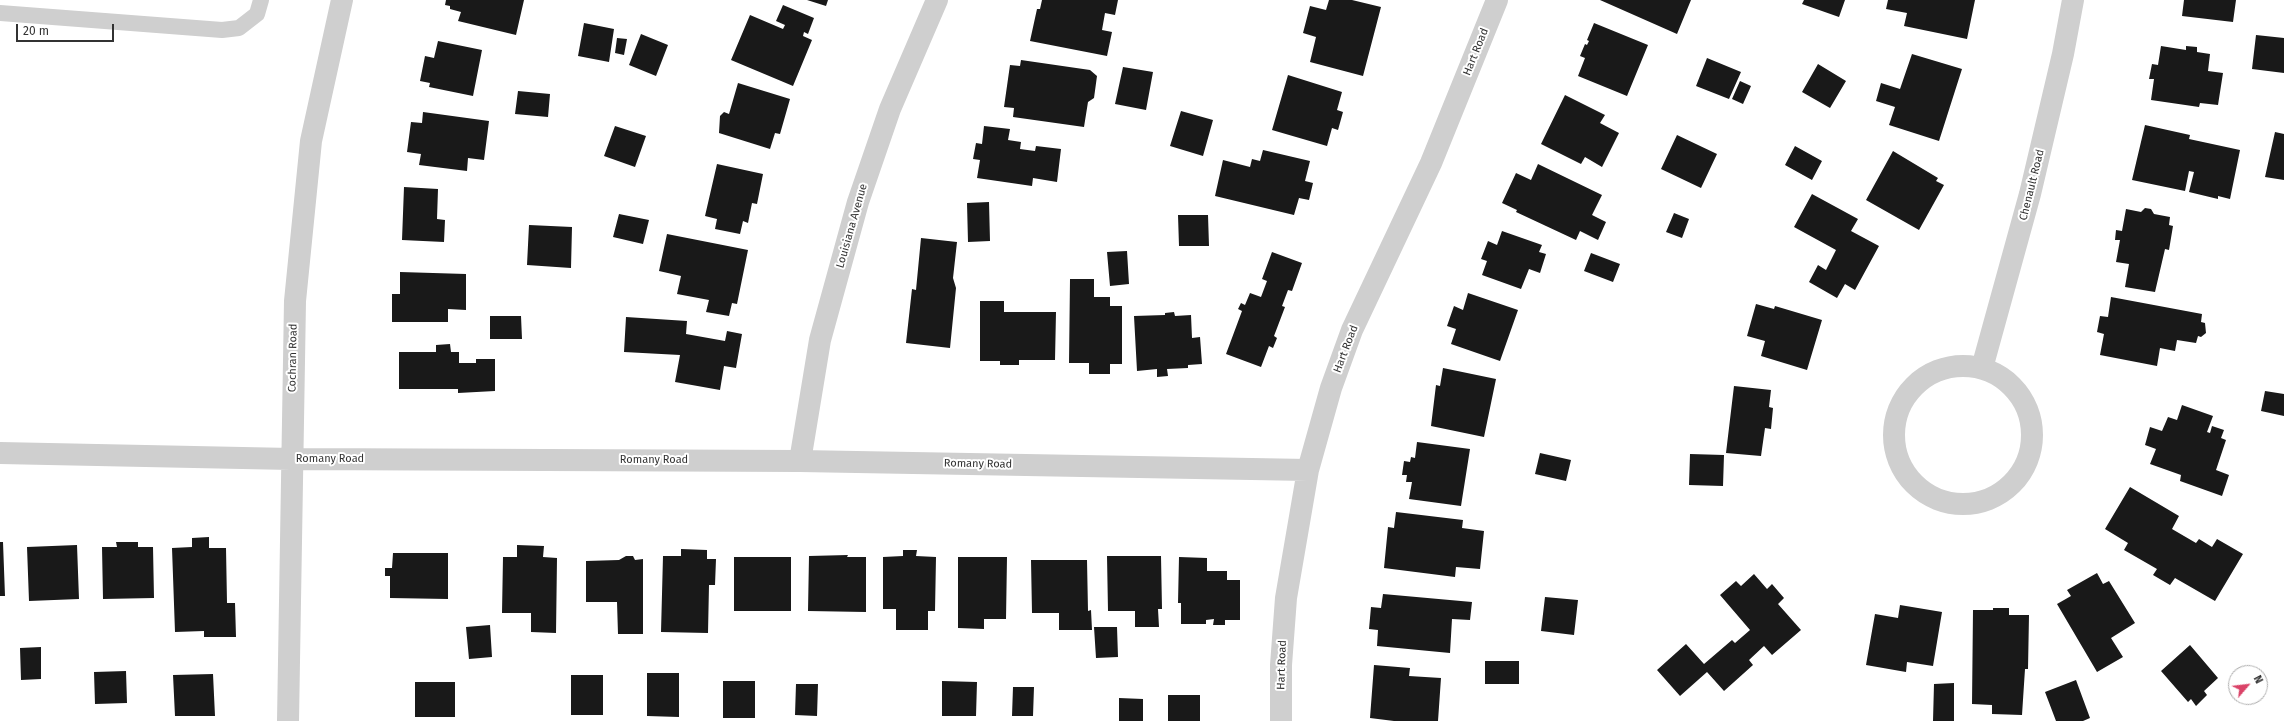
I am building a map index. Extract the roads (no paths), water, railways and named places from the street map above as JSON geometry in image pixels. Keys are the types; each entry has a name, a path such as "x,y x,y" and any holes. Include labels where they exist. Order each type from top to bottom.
{"street":[{"name":"Cochran Road","path":"288,721 291,459 295,301 302,216 311,141 342,0"},
{"name":"Louisiana Avenue","path":"800,461 820,340 858,202 890,109 937,0"},
{"name":"Hart Road","path":"1281,721 1281,666 1286,598 1308,470 1331,388 1352,330 1431,163 1497,0"},
{"name":"Chenault Road","path":"1982,368 2030,194 2063,54 2073,0"},
{"path":"1960,365 1982,368 2003,378 2019,395 2030,415 2032,438 2028,460 2016,481 1998,495 1976,504 1953,504 1932,497 1913,483 1900,464 1894,442 1895,420 1904,399 1918,381 1937,370 1960,365"},
{"name":"Romany Road","path":"0,453 291,459 800,461 1308,470"}],"lane":[{"path":"0,13 222,30 239,28 257,14 261,0"}]}
